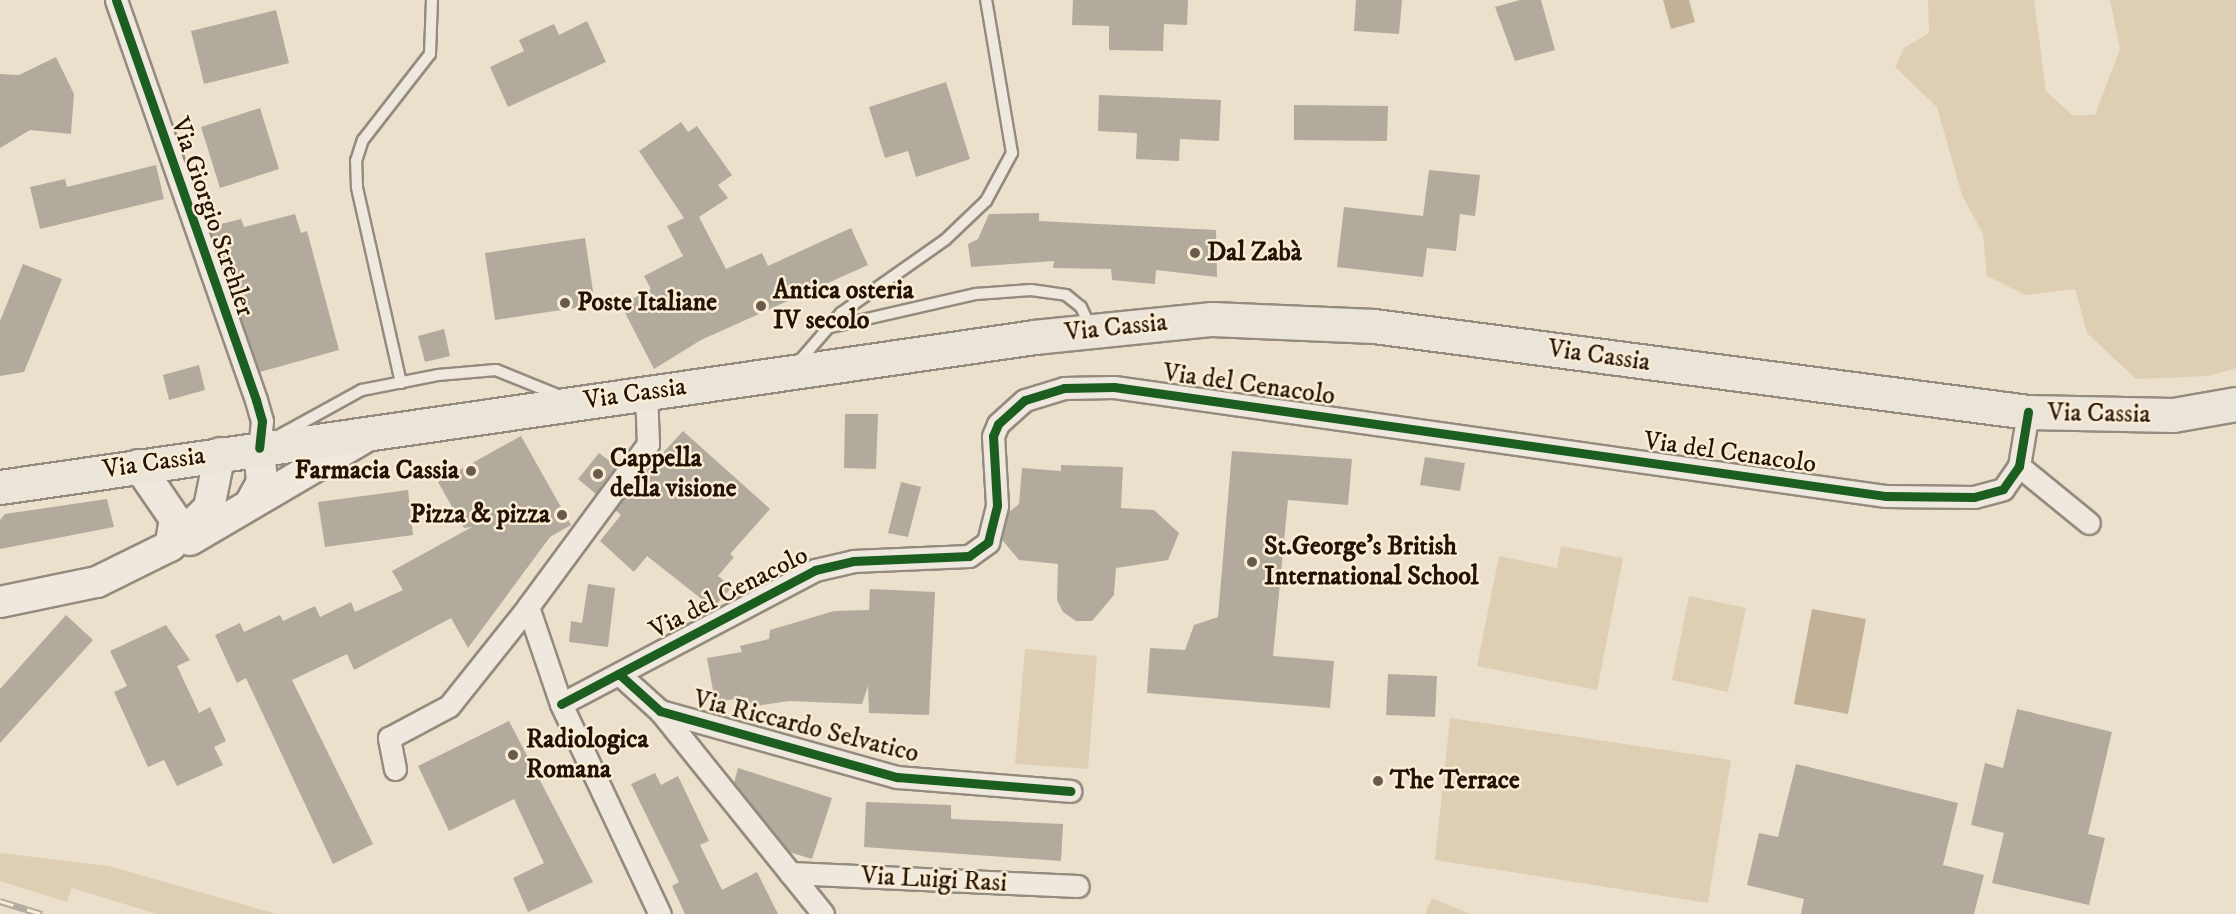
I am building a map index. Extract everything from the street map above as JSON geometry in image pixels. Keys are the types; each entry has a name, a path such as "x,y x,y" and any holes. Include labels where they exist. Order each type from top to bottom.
{"main road":[{"name":"Via Cassia","path":"0,487 377,430 1092,329 1258,318 1374,326 2028,412 2172,415 2236,404"},
{"path":"0,602 89,584 170,546 250,504 377,430"},
{"path":"250,504 262,482 259,448"},
{"path":"170,546 208,508 220,453"},
{"path":"138,465 175,519 170,546"}],"street":[{"name":"Via Giorgio Strehler","path":"116,0 259,411 259,448"},
{"name":"Via del Cenacolo","path":"561,704 815,570 853,561 969,556 988,542 997,506 993,436 998,424 1024,400 1064,388 1124,388 1886,496 1990,496 2013,480 2019,466 2028,412"},
{"path":"395,769 389,738 449,706 528,607 648,444 646,392"},
{"path":"2019,466 2089,522"},
{"path":"528,607 561,704 660,914"},
{"name":"Via Riccardo Selvatico","path":"619,674 660,711 897,777 1070,792"},
{"path":"660,711 823,914"},
{"name":"Via Luigi Rasi","path":"790,873 1078,886"}],"lane":[{"path":"401,383 357,187 356,161 363,140 429,54 432,0"},
{"path":"790,372 825,329 878,282 945,240 986,201 1012,153 986,0"},
{"path":"825,329 976,294 1031,290 1066,295 1081,307 1092,329"},
{"path":"259,448 362,390 401,383 496,370 579,402"}],"shaded area":[{"path":"1663,0 1689,0 1695,22 1671,29"},
{"path":"1928,0 2034,0 2046,91 2072,115 2095,115 2120,49 2110,0 2236,0 2236,368 2209,376 2136,379 2087,333 2075,289 2025,295 1987,276 1983,234 1962,195 1937,107 1895,67 1904,48 1929,33"},
{"path":"1561,546 1623,558 1597,690 1477,666 1499,556 1557,568"},
{"path":"1689,596 1746,608 1728,692 1672,680"},
{"path":"1812,609 1866,619 1848,714 1794,704"},
{"path":"1025,649 1097,656 1088,769 1015,764"},
{"path":"1450,718 1731,760 1708,903 1435,860"},
{"path":"0,853 109,866 276,914 157,914 72,888 67,902 0,881"},
{"path":"1432,898 1470,914 1425,914"}],"building":[{"path":"1073,0 1188,0 1187,25 1164,24 1163,51 1109,50 1109,26 1072,25"},
{"path":"1356,0 1402,0 1399,34 1354,31"},
{"path":"1520,0 1541,0 1555,50 1515,61 1495,7"},
{"path":"276,10 289,63 204,84 191,31"},
{"path":"587,21 606,62 508,107 490,67 524,51 519,40 554,24 559,35"},
{"path":"56,57 74,94 71,134 30,130 0,148 0,74 19,75"},
{"path":"946,82 970,159 916,177 908,151 885,158 869,107"},
{"path":"1099,95 1221,100 1219,141 1180,139 1179,161 1136,159 1137,133 1098,131"},
{"path":"1294,105 1388,106 1387,141 1294,140"},
{"path":"260,108 279,169 220,188 201,127"},
{"path":"681,122 688,132 697,126 732,175 718,185 728,198 699,217 726,269 762,253 768,266 851,228 868,265 701,340 654,369 621,305 651,289 644,276 683,256 667,226 684,218 639,151"},
{"path":"156,165 164,199 40,229 30,187 65,179 67,187"},
{"path":"1429,170 1480,175 1475,216 1460,214 1456,251 1427,248 1423,277 1337,267 1344,207 1423,216"},
{"path":"1039,213 1039,221 1216,230 1217,277 1156,270 1155,284 1112,280 1111,269 1053,268 1054,261 971,267 968,244 978,239 989,214"},
{"path":"295,214 301,233 307,231 339,350 260,372 209,227 241,219 244,227"},
{"path":"585,238 595,305 495,320 485,253"},
{"path":"23,264 62,279 24,372 0,376 0,321"},
{"path":"444,329 450,356 425,362 418,336"},
{"path":"199,365 205,390 169,400 163,375"},
{"path":"845,414 878,414 876,469 844,468"},
{"path":"683,431 770,509 730,554 734,557 718,576 732,587 713,608 647,556 634,572 600,541 621,515 615,510 635,483"},
{"path":"521,436 571,525 550,537 468,648 451,618 354,670 347,654 292,680 373,844 333,864 246,678 237,683 215,635 240,623 244,632 280,615 283,621 315,606 320,617 351,602 355,612 403,590 392,571 472,527 464,528 438,482"},
{"name":"St.George's British International School","path":"1232,451 1352,459 1348,505 1288,500 1273,656 1334,661 1330,708 1147,693 1150,648 1185,650 1194,625 1218,617"},
{"name":"Cappella della visione","path":"599,453 616,466 596,494 578,479"},
{"path":"1425,457 1465,463 1460,491 1420,485"},
{"path":"1061,465 1123,467 1121,508 1154,510 1179,533 1168,560 1116,568 1114,595 1092,621 1076,621 1063,612 1057,600 1058,564 1019,560 1002,540 1008,513 1019,504 1022,468 1061,471"},
{"path":"901,482 921,487 908,537 888,533"},
{"path":"408,490 413,535 325,547 318,502"},
{"path":"107,499 114,527 0,549 0,520 5,514"},
{"path":"588,584 615,588 608,647 569,642 571,621 582,623"},
{"path":"870,589 935,592 929,715 869,713 868,686 862,704 789,701 748,707 748,698 715,701 707,658 742,652 740,646 769,639 770,630 834,611 869,610"},
{"path":"66,615 93,640 0,743 0,689"},
{"path":"166,625 190,660 177,666 199,713 210,707 226,741 214,747 223,765 177,786 164,760 148,767 114,692 127,686 110,651"},
{"path":"1388,674 1437,676 1435,717 1386,715"},
{"path":"2017,709 2112,732 2088,834 2105,838 2089,905 1992,883 2004,833 1971,825 1985,763 2003,768"},
{"path":"509,721 593,882 528,912 513,878 544,863 514,799 449,831 418,766"},
{"path":"1796,764 1958,803 1943,865 1984,875 1974,914 1801,914 1804,899 1747,885 1759,833 1778,837"},
{"path":"738,768 832,798 812,859 789,852 734,783"},
{"path":"655,773 661,785 678,776 709,841 700,845 722,890 757,872 778,914 685,914 672,886 679,882 631,784"},
{"path":"866,802 951,805 951,819 1063,824 1061,861 864,847"}],"railway":[{"path":"0,901 42,914"}],"cycle path":[{"path":"116,0 256,400 262,421 259,448"},
{"path":"561,704 815,570 853,561 969,556 988,542 997,505 993,436 998,424 1025,400 1064,388 1114,387 1886,496 1974,497 2003,489 2019,466 2028,412"},
{"path":"619,674 660,711 897,777 1070,791"}],"place":[{"name":"Dal Zabà","path":"1195,253"},
{"name":"Poste Italiane","path":"565,303"},
{"name":"Antica osteria IV secolo","path":"761,306"},
{"name":"Farmacia Cassia","path":"471,471"},
{"name":"Cappella della visione","path":"598,474"},
{"name":"Pizza & pizza","path":"562,515"},
{"name":"St.George's British International School","path":"1252,562"},
{"name":"Radiologica Romana","path":"513,755"},
{"name":"The Terrace","path":"1378,781"}]}
